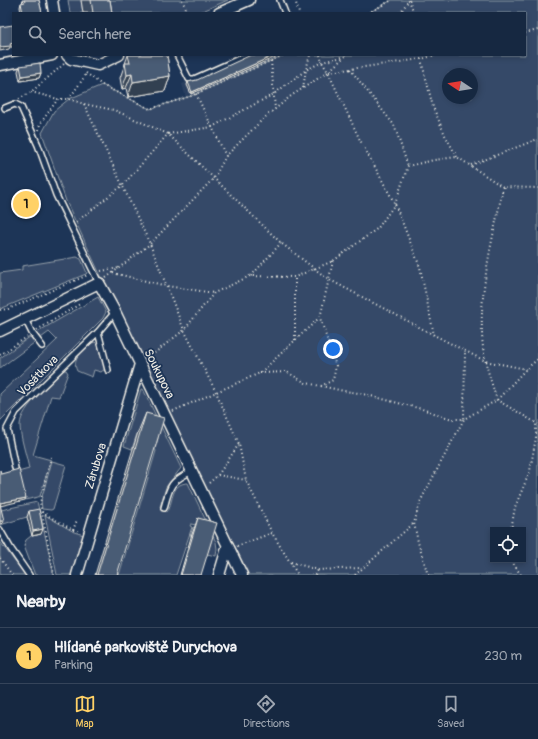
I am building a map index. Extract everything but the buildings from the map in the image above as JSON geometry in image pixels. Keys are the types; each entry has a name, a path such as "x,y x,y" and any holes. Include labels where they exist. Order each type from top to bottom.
{"street":[{"path":"52,0 54,12"},
{"path":"222,12 249,0"},
{"path":"0,65 47,56"},
{"path":"69,57 98,65 117,56"},
{"path":"0,331 100,283"},
{"name":"Soukupova","path":"100,283 242,575"},
{"path":"0,324 14,324"},
{"name":"Zárubova","path":"77,575 140,364"},
{"path":"219,575 229,546"}],"lane":[{"path":"280,0 285,12"},
{"path":"178,56 189,79 194,80 246,56"},
{"path":"5,108 15,104 21,107 38,145 56,195 100,283"},
{"name":"Vosátkova","path":"15,468 7,429 16,412 98,332 115,312"},
{"path":"25,319 32,333 42,346"},
{"path":"98,332 108,370"},
{"path":"164,508 170,487 178,478 192,471"},
{"path":"0,530 29,575"}],"path":[{"path":"182,0 188,12"},
{"path":"295,0 299,12"},
{"path":"370,12 392,0"},
{"path":"401,12 409,0"},
{"path":"409,0 414,12"},
{"path":"526,33 538,30"},
{"path":"14,101 31,92 59,68 69,57 102,85 150,109 196,94 282,56"},
{"path":"303,88 310,56"},
{"path":"320,56 359,138 395,204 420,267 434,335"},
{"path":"422,56 421,59 433,107 444,135 457,157 503,187 538,188"},
{"path":"328,72 421,59 432,56"},
{"path":"72,225 123,185 168,134 212,126 274,94 306,70 322,62 344,57"},
{"path":"100,283 150,244 214,178 226,156 263,119 303,88 328,72 344,57"},
{"path":"271,61 275,109"},
{"path":"250,276 296,277 333,261 378,228 395,204 408,166 394,126 350,69"},
{"path":"69,99 87,73"},
{"path":"304,81 310,84"},
{"path":"31,92 58,99 69,99 84,104 114,110 168,134 281,243 328,279 485,361 526,368"},
{"path":"196,94 226,156"},
{"path":"38,145 40,124 58,99"},
{"path":"84,104 150,244 184,330 216,392 239,444 246,480 272,533 298,575"},
{"path":"471,165 538,139"},
{"path":"408,166 434,160 457,157"},
{"path":"503,187 490,254 483,302 482,333 485,361 497,400 537,424 530,471 515,507 512,527"},
{"path":"140,364 184,330 214,293 250,276 281,243"},
{"path":"321,386 333,380 336,366 320,318 333,261"},
{"path":"0,310 8,309 94,272 119,268"},
{"path":"113,273 166,286 214,293"},
{"path":"295,341 296,277"},
{"path":"0,356 32,333 84,302"},
{"path":"164,415 260,373 320,318"},
{"path":"428,575 414,523 421,500 464,419 465,351"},
{"path":"260,373 286,372 306,383 359,393 422,409 452,419 464,419 497,400 526,368 538,359"},
{"path":"201,489 218,475 239,444"},
{"path":"51,457 40,503 54,575"},
{"path":"218,475 246,480"},
{"path":"42,512 74,530 77,520"},
{"path":"355,575 414,523"},
{"path":"229,546 272,533"},
{"path":"0,558 12,575"},
{"path":"291,562 318,570 363,568"},
{"path":"514,563 521,575"},
{"path":"315,575 318,570"}],"shaded area":[{"path":"68,0 81,0 83,12 70,12"},
{"path":"99,0 228,0 200,12 102,12"},
{"path":"392,0 538,0 538,575 249,575 98,270 66,201 42,133 54,111 69,99 102,85 150,109 191,96 282,56 526,56 526,12 370,12"},
{"path":"243,56 282,56 186,98 182,84"},
{"path":"77,257 81,259 87,273 86,274 0,309 0,273 22,270 22,266"},
{"path":"98,297 106,312 103,318 0,421 0,394 57,340 49,332 0,368 0,358 34,334"},
{"path":"95,342 98,345 105,369 101,372 94,370 92,377 77,371 76,363 82,352"},
{"path":"64,370 68,373 59,397 51,396 33,455 51,460 40,496 25,500 18,472 29,469 20,430 22,418 31,403"},
{"path":"141,389 143,389 181,468 166,487 160,507 169,509 176,488 179,485 188,483 216,542 216,556 207,554 211,542 190,536 193,527 195,528 196,525 191,524 190,526 192,527 176,575 119,575 156,451 155,449 158,438 156,429 157,437 138,431 132,449 124,446"},
{"path":"52,461 66,465 53,509 42,509 41,500"},
{"path":"37,502 54,575 35,575 24,546 26,540 31,536 41,534 37,514 0,525 1,510"},
{"path":"45,515 74,532 84,535 71,575 57,575"},
{"path":"0,541 1,543 25,575 0,575"}],"place":[{"name":"Hlídané parkoviště Durychova","path":"26,204"}]}
